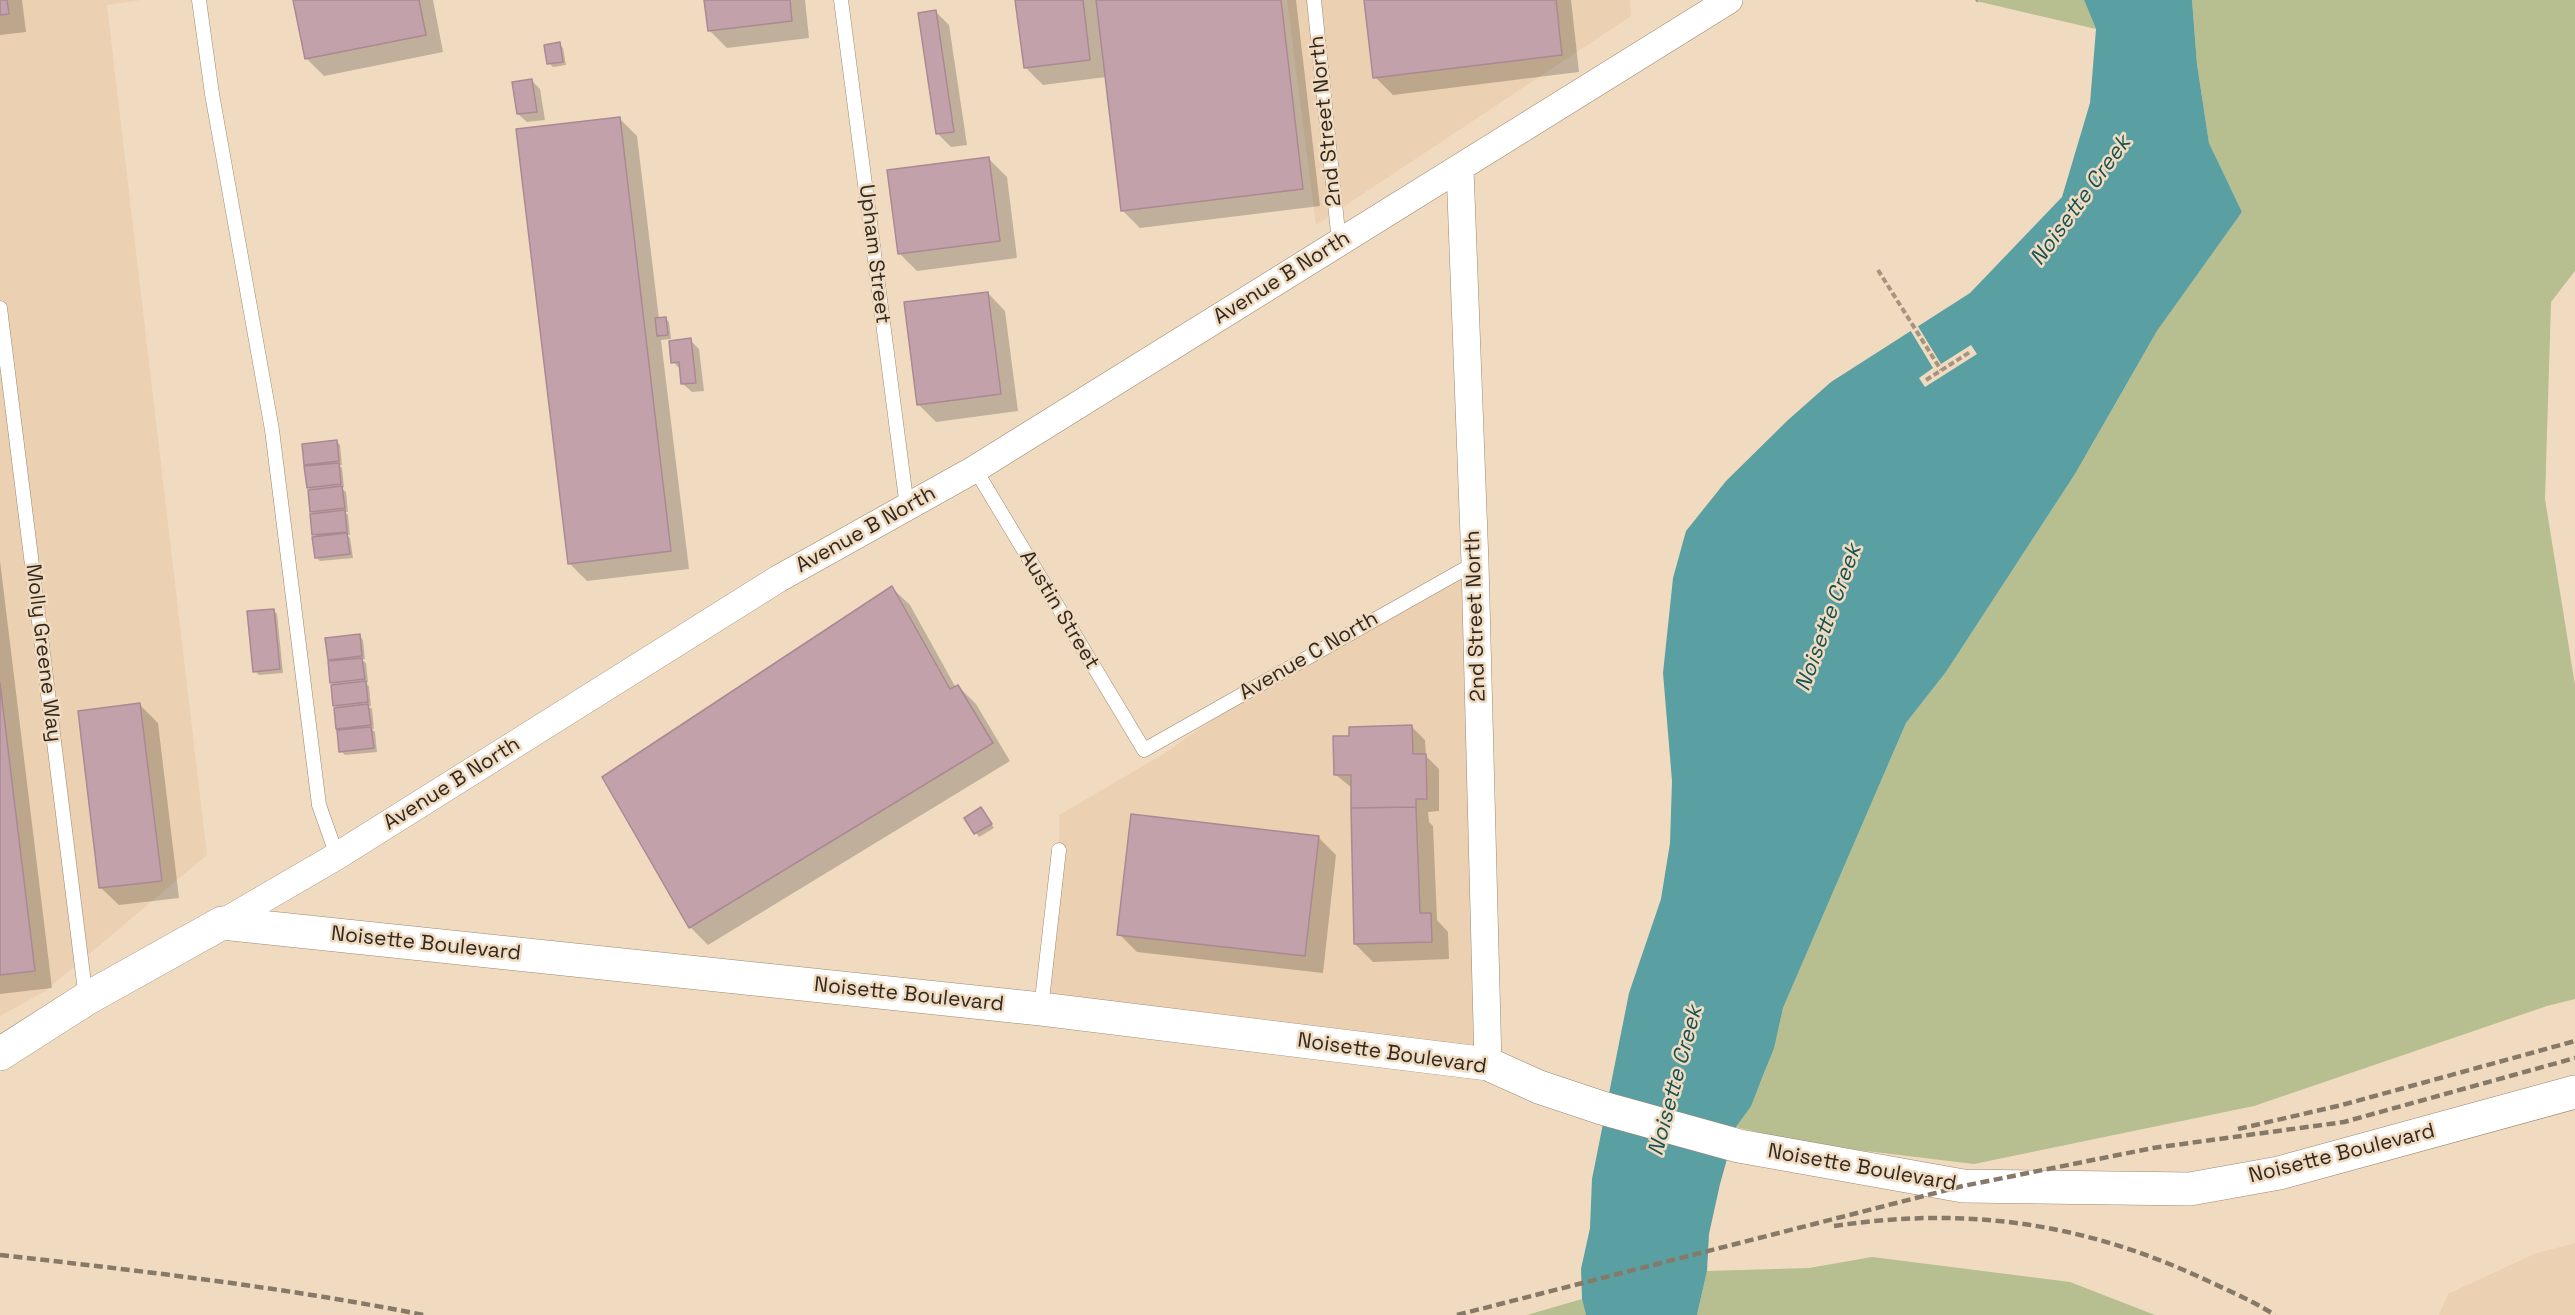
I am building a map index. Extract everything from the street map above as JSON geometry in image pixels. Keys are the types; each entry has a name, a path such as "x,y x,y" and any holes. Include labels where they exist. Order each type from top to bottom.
{"street":[{"name":"Avenue B North","path":"0,1054 86,999 337,856 778,579 975,469 1729,0"},
{"name":"2nd Street North","path":"1460,169 1475,562 1488,1064"},
{"name":"Noisette Boulevard","path":"222,923 1041,1009 1488,1064 1539,1087 1602,1108 1739,1146 1963,1186 2190,1189 2279,1173 2575,1092"}],"lane":[{"path":"199,0 212,94 272,430 319,805 337,856"},
{"name":"Upham Street","path":"841,0 907,507"},
{"name":"2nd Street North","path":"1314,0 1339,242"},
{"name":"Molly Greene Way","path":"0,308 7,421 86,999"},
{"name":"Austin Street","path":"975,469 1144,750"},
{"name":"Avenue C North","path":"1144,750 1475,562"},
{"path":"1041,1009 1059,850"}],"path":[{"path":"1878,270 1941,370"},
{"path":"1926,380 1970,352"}],"shaded area":[{"path":"0,0 141,0 107,5 207,855 44,992 0,1016"},
{"path":"1287,0 1630,0 1631,16 1316,225"},
{"path":"1475,563 1488,1064 1041,1009 1059,850 1059,815 1160,756 1292,665"},
{"path":"2575,1243 2575,1315 2439,1315 2448,1294 2534,1254"}],"green space":[{"path":"2084,0 2096,29 1976,1"},
{"path":"2192,0 2575,0 2575,271 2551,302 2545,499 2575,685 2575,999 2547,1006 2254,1106 1974,1164 1808,1144 1736,1127 1760,1085 1771,1055 1783,1008 1906,723 1946,672 2075,474 2157,331 2242,212 2209,143 2197,64"},
{"path":"1872,1257 2070,1282 2155,1315 1697,1315 1707,1271 1809,1268"},
{"path":"1582,1299 1586,1315 1527,1315"}],"water":[{"name":"Noisette Creek","path":"2084,0 2192,0 2197,64 2209,143 2242,212 2157,331 2075,474 1946,672 1906,723 1783,1008 1774,1048 1751,1106 1736,1127 1709,1234 1707,1271 1697,1315 1586,1315 1582,1299 1581,1269 1590,1228 1592,1179 1629,993 1661,899 1670,843 1672,781 1663,673 1673,578 1686,531 1726,481 1788,420 1831,382 1970,293 2062,197 2090,103 2096,29"}],"pier":[{"path":"1916,323 1941,364 1971,345 1977,354 1925,387 1919,378 1933,368 1909,328"}],"building":[{"path":"0,0 7,0 9,14 0,15"},
{"path":"293,0 419,0 426,35 305,59"},
{"path":"704,0 790,0 792,21 708,31"},
{"path":"1015,0 1083,0 1090,60 1024,68"},
{"path":"1096,0 1281,0 1303,189 1121,211"},
{"path":"1364,0 1556,0 1562,55 1373,78"},
{"path":"936,10 954,132 936,134 918,13"},
{"path":"560,42 563,62 547,64 544,45"},
{"path":"532,79 537,112 517,114 512,82"},
{"path":"620,117 671,551 568,564 516,129"},
{"path":"989,157 1000,241 898,254 887,170"},
{"path":"988,292 1001,394 917,405 904,302"},
{"path":"666,317 668,335 657,336 655,318"},
{"path":"691,338 696,383 681,384 679,362 671,363 669,341"},
{"path":"337,440 339,461 304,465 302,444"},
{"path":"339,463 341,484 307,488 304,466"},
{"path":"342,486 345,508 310,512 308,490"},
{"path":"345,510 347,532 312,535 310,514"},
{"path":"347,533 350,554 315,558 312,537"},
{"path":"892,586 950,689 958,685 993,743 689,928 602,777"},
{"path":"274,609 280,669 253,672 247,611"},
{"path":"360,634 362,656 328,660 325,638"},
{"path":"362,658 365,679 330,683 328,661"},
{"path":"366,681 368,702 333,706 331,685"},
{"path":"0,683 35,971 0,975"},
{"path":"140,703 162,881 99,888 78,711"},
{"path":"368,704 371,725 336,729 334,708"},
{"path":"1412,725 1413,754 1426,754 1427,799 1416,799 1416,807 1351,808 1351,775 1334,775 1333,736 1349,736 1349,727"},
{"path":"371,727 374,748 339,752 337,730"},
{"path":"981,807 992,824 974,834 964,818"},
{"path":"1416,807 1420,913 1431,913 1432,942 1354,944 1351,808"},
{"path":"1131,814 1319,836 1305,956 1117,935"}],"railway":[{"path":"2238,1129 2342,1105 2575,1041"},
{"path":"1457,1315 1963,1186 2153,1148 2344,1122 2575,1058"},
{"path":"1834,1226 1883,1220 1978,1219 2024,1224 2070,1233 2160,1260 2241,1296 2275,1315"},
{"path":"0,1255 265,1288 424,1315"}]}
